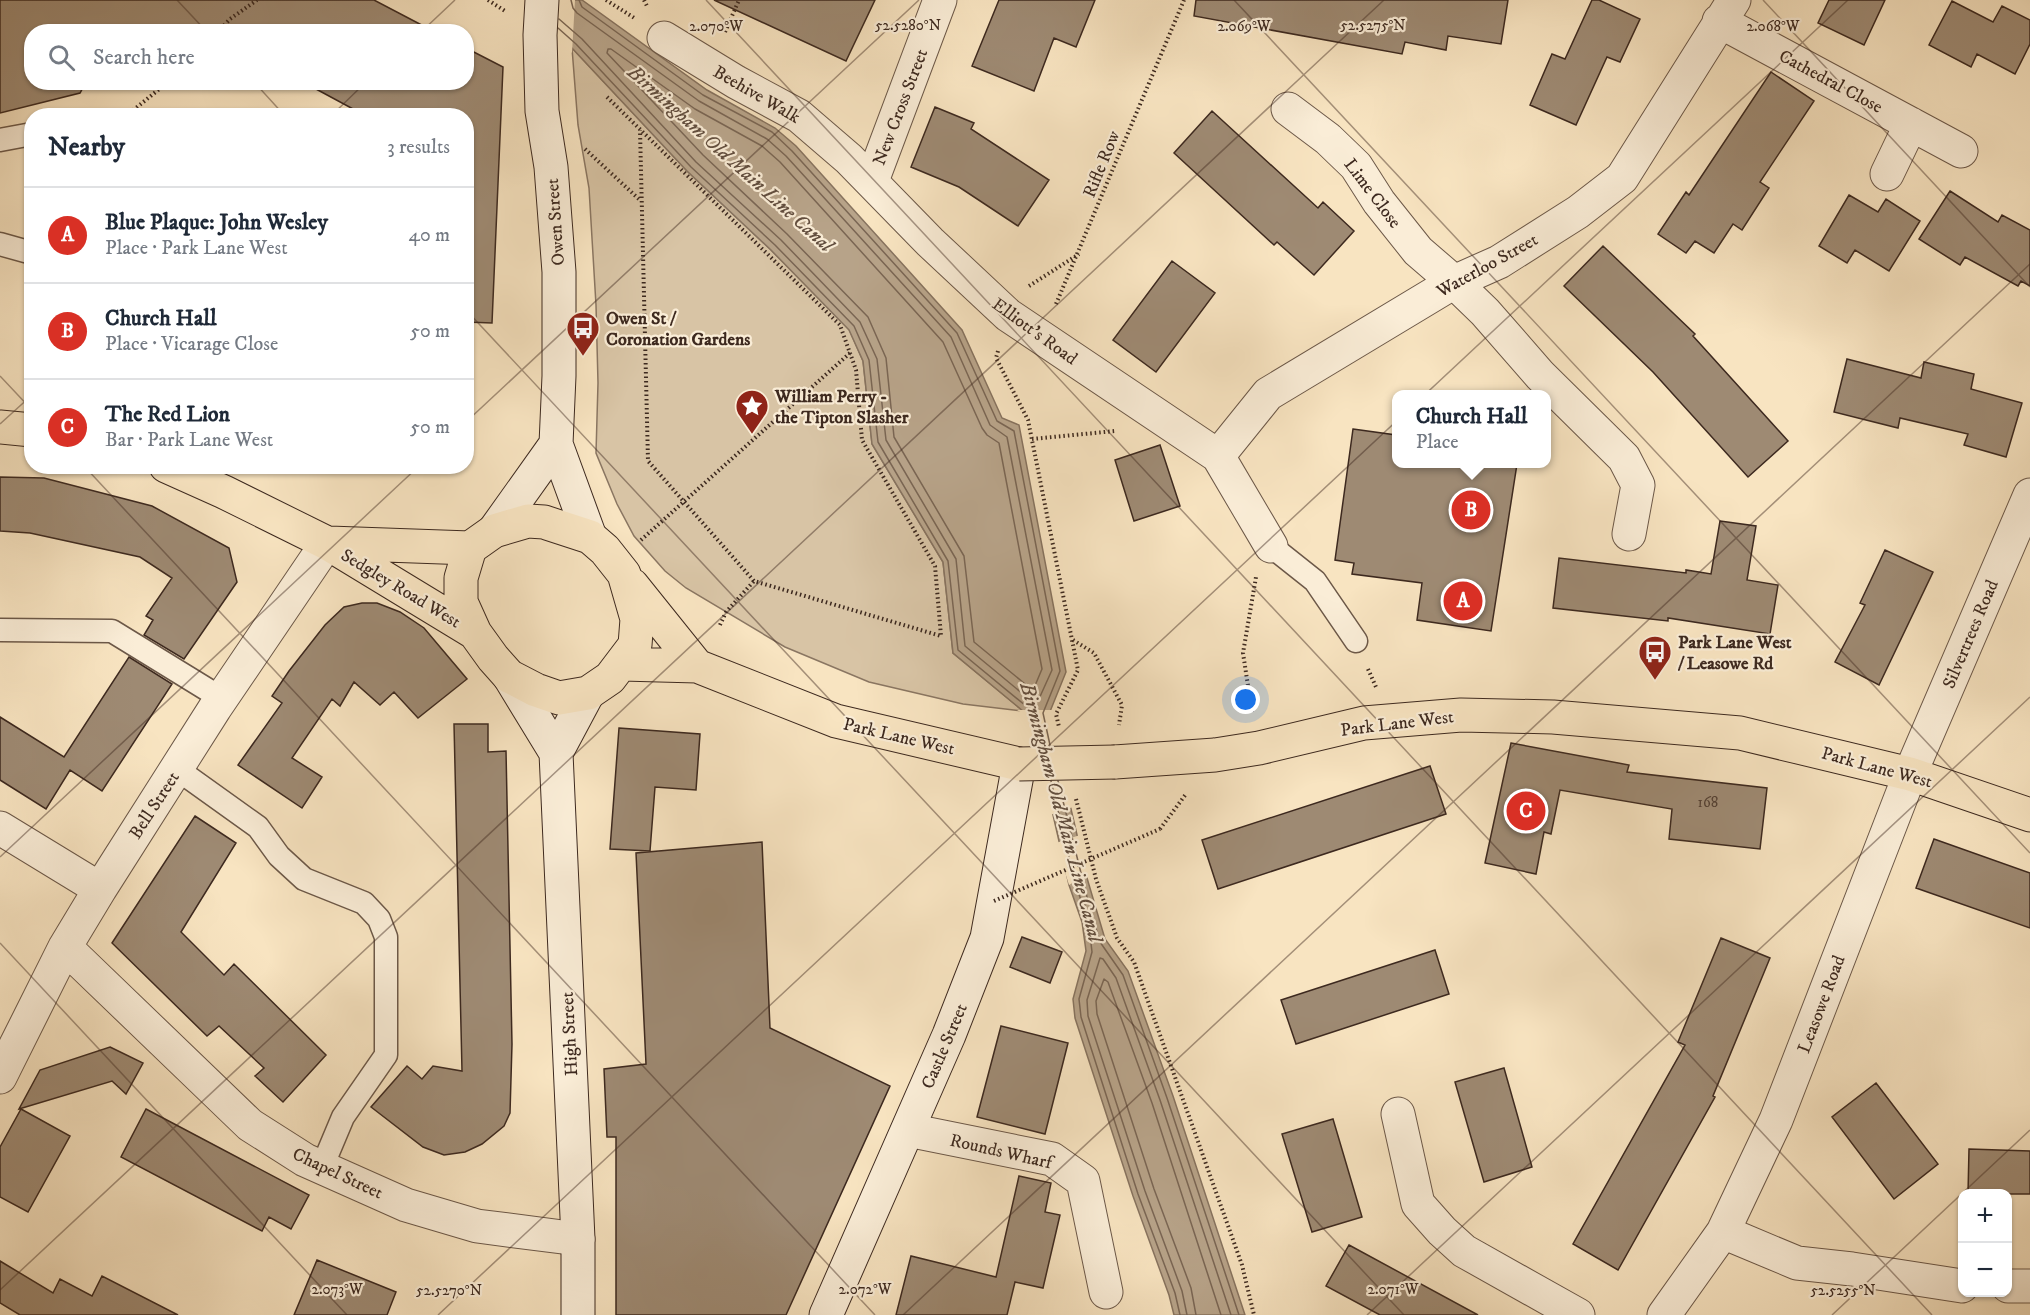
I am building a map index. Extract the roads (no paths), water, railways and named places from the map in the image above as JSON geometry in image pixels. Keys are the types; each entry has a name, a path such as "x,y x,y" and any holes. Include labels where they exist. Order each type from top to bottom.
{"main road":[{"path":"0,427 24,428"},
{"name":"Sedgley Road West","path":"184,474 327,543 475,633"},
{"path":"528,521 544,522 590,537 605,550 628,561 637,618 634,645 610,678 588,693 559,698 536,690 509,676 475,633 461,602 461,578 482,540 528,521"},
{"name":"Sedgley Road West","path":"327,543 482,540"},
{"name":"Park Lane West","path":"628,561 698,666"},
{"name":"Park Lane West","path":"622,664 698,666 836,721 1019,764 1115,762 1215,755 1259,748 1364,723 1461,715 1553,717 1740,733 1910,774 2030,815"}],"street":[{"name":"Owen Street","path":"542,0 540,35 542,111 551,167 559,272 559,376 556,444"},
{"name":"New Cross Street","path":"872,181 940,0"},
{"name":"Cathedral Close","path":"1726,10 1911,124 1961,151"},
{"name":"Waterloo Street","path":"1218,456 1268,394 1454,282 1499,262 1578,212 1622,177 1726,10"},
{"name":"Beehive Walk","path":"664,38 736,82 799,116 872,181"},
{"name":"Lime Close","path":"1288,109 1328,139 1356,166 1379,202 1418,251 1485,312 1540,375 1624,458 1638,485 1629,534"},
{"path":"1887,174 1911,124"},
{"name":"Elliott's Road","path":"872,181 930,242 1008,315 1218,456"},
{"path":"556,444 590,537"},
{"path":"482,540 556,444"},
{"path":"1218,456 1271,546"},
{"name":"Silvertrees Road","path":"1910,774 2030,495"},
{"name":"Bell Street","path":"0,1077 65,947 100,889 221,698 327,543"},
{"name":"High Street","path":"509,676 556,753 578,1239 578,1315"},
{"path":"556,753 588,693"},
{"name":"Castle Street","path":"826,1315 950,1035 987,938 1019,764"},
{"name":"Leasowe Road","path":"1664,1315 1723,1232 1776,1120 1910,774"},
{"path":"0,828 100,889"},
{"name":"Chapel Street","path":"65,947 250,1125 305,1160 406,1205 477,1226 578,1239"},
{"path":"1398,1114 1418,1204 1442,1232 1464,1251 1578,1315"},
{"name":"Rounds Wharf","path":"908,1130 1052,1159 1083,1181 1107,1292"},
{"path":"1723,1232 1797,1263 1958,1285"},
{"path":"2012,1286 2030,1286"}],"lane":[{"path":"0,140 24,136"},
{"path":"0,244 24,251"},
{"path":"1271,546 1315,581 1356,641"},
{"path":"0,630 112,631 221,698"},
{"path":"177,769 258,827 279,856 304,879 364,903 379,919 386,937 386,1055 343,1118 322,1167"}],"water":[{"name":"Birmingham Old Main Line Canal","path":"518,0 582,0 707,90 775,128 796,146 962,330 1002,418 1019,425 1066,672 1049,714 1087,878 1105,939 1128,971 1173,1096 1245,1315 1174,1315 1075,1018 1073,999 1086,951 1082,922 1069,885 1030,714 1023,711 953,653 943,562 872,444 863,361 849,330 771,250 687,171 572,48"}],"place":[{"name":"Owen St / Coronation Gardens","path":"583,357"},
{"name":"William Perry - the Tipton Slasher","path":"752,435"},
{"name":"Church Hall","path":"1471,510"},
{"name":"Blue Plaque: John Wesley","path":"1463,601"},
{"name":"Park Lane West / Leasowe Rd","path":"1655,681"},
{"name":"The Red Lion","path":"1526,811"}]}
